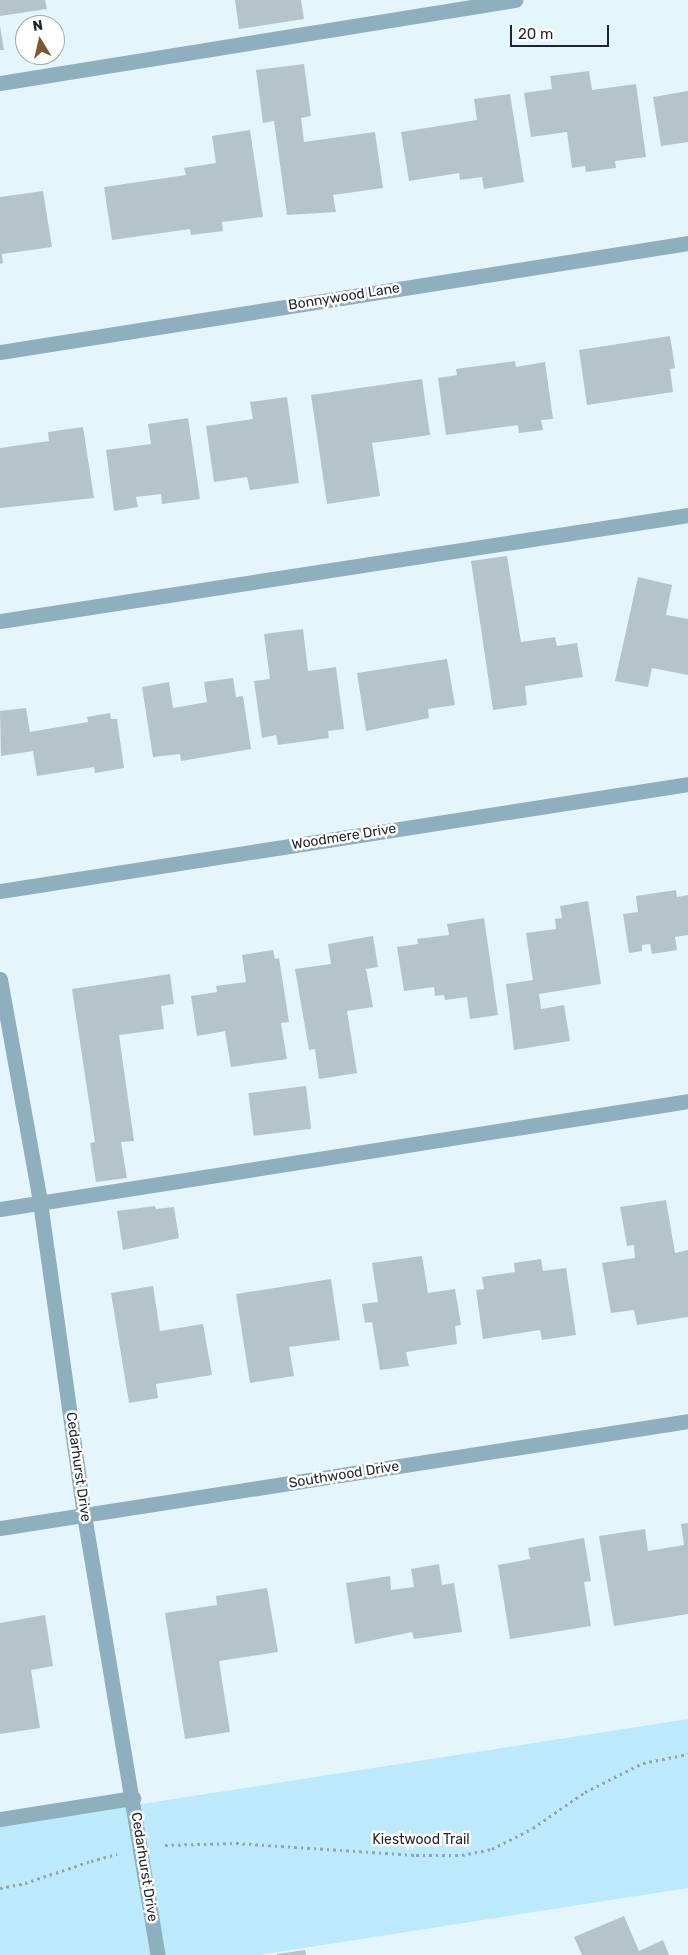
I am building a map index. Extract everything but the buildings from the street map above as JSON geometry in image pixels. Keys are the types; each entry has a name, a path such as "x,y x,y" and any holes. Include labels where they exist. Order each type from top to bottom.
{"street":[{"path":"0,83 515,0"},
{"name":"Bonnywood Lane","path":"0,352 688,243"},
{"path":"0,621 688,514"},
{"name":"Woodmere Drive","path":"0,891 688,784"},
{"name":"Cedarhurst Drive","path":"0,979 40,1202 84,1515 158,1955"},
{"path":"0,1209 688,1100"},
{"name":"Southwood Drive","path":"0,1528 688,1421"},
{"path":"0,1819 132,1798"}],"path":[{"name":"Kiestwood Trail","path":"159,1846 236,1843 416,1855 462,1855 492,1849 533,1828 585,1792 643,1762 688,1754"},
{"path":"0,1888 25,1883 91,1860 118,1854"}],"shaded area":[{"path":"688,1719 688,1888 259,1955 0,1955 0,1826"}]}
